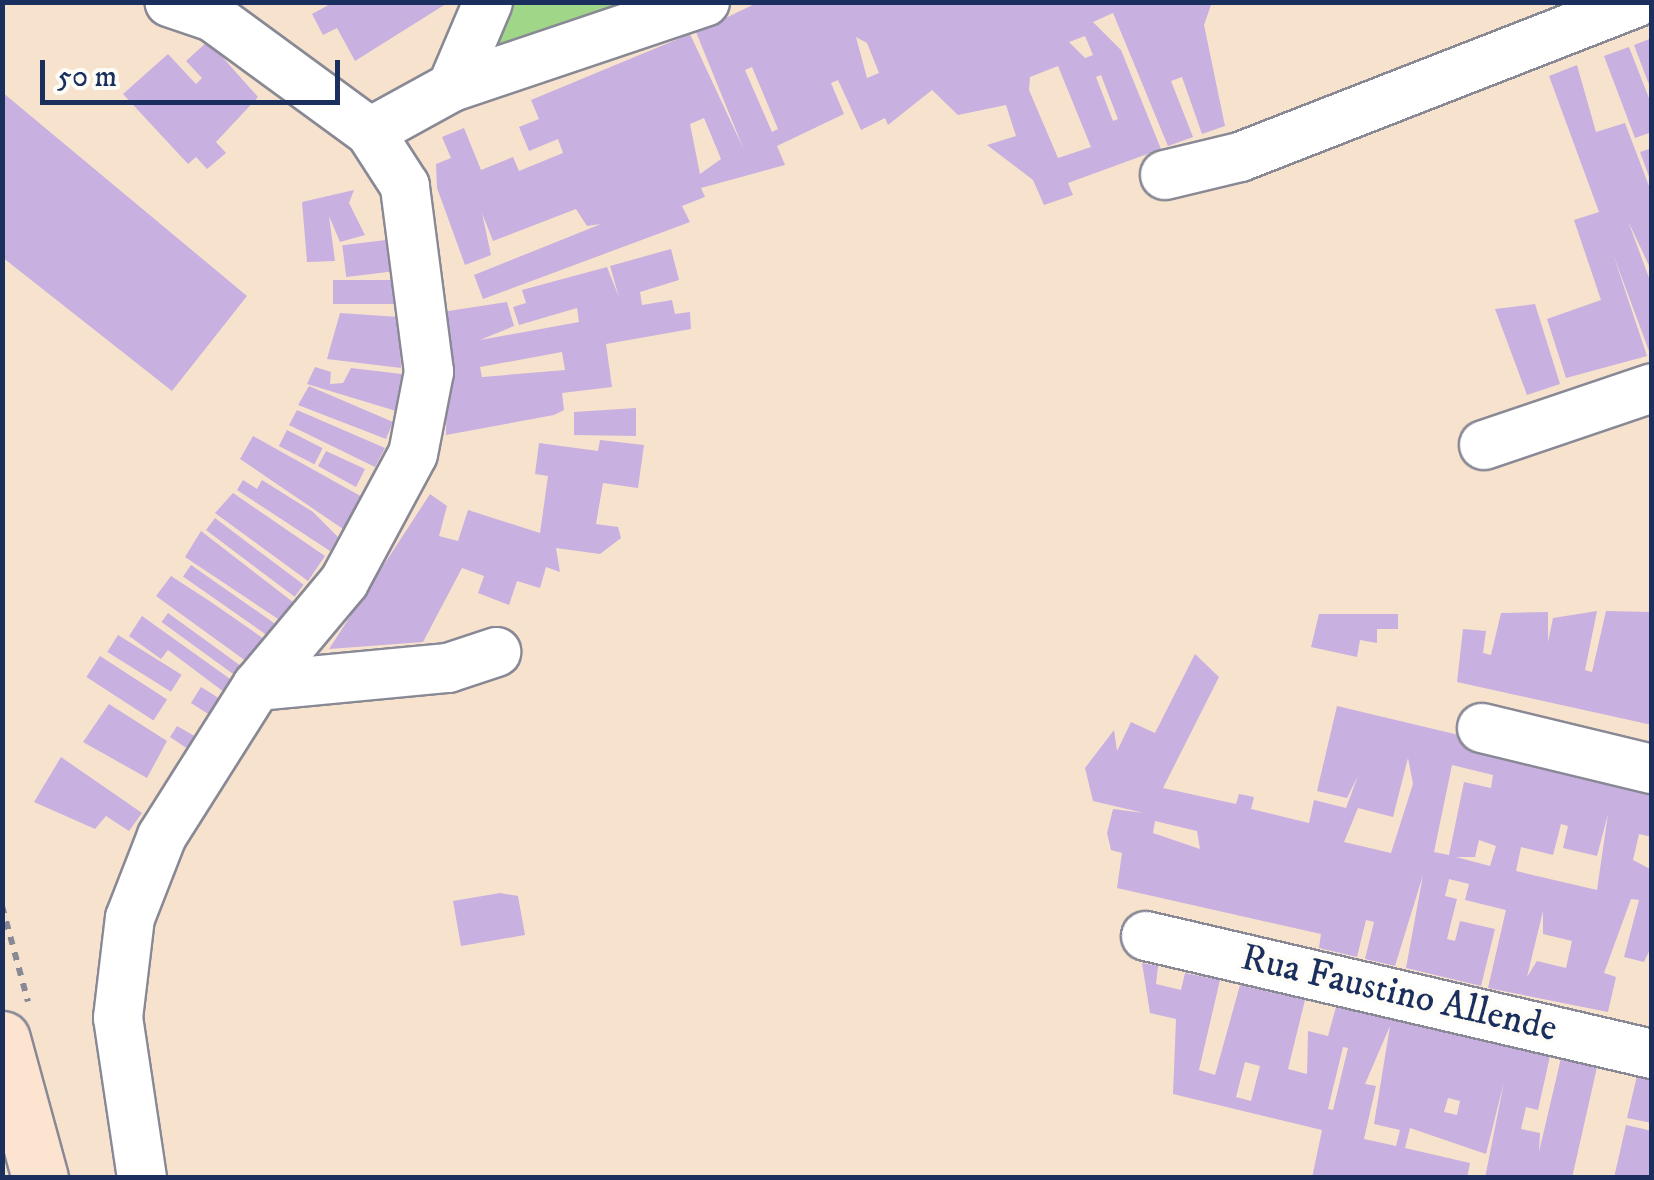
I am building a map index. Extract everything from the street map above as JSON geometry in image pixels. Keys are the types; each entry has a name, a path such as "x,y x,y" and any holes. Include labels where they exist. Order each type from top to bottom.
{"main road":[{"path":"2,1039 40,1178"}],"street":[{"path":"142,1178 118,1018 130,918 162,836 258,686 344,582 413,454 430,372 422,272 405,186 370,132 213,17 169,2"},
{"path":"452,87 488,2"},
{"path":"370,132 452,87 705,2"},
{"path":"1165,174 1240,157 1637,2"},
{"path":"1484,445 1652,388"},
{"path":"258,686 448,668 496,652"},
{"path":"1482,728 1652,769"},
{"name":"Rua Faustino Allende","path":"1146,936 1652,1054"}],"green space":[{"path":"502,3 668,3 477,63"}],"building":[{"path":"334,2 449,2 355,61 337,28 323,35 312,14"},
{"path":"759,2 1212,2 1204,25 1225,126 1202,134 1182,77 1171,81 1193,137 1168,146 1113,13 1093,22 1121,50 1161,149 1068,183 1073,195 1044,205 1033,180 987,145 1016,136 1006,105 958,115 932,90 888,125 885,118 861,130 838,80 831,83 844,114 777,146 785,165 701,188 705,197 682,206 690,222 483,299 474,275 601,224 587,226 576,209 493,241 482,213 491,255 465,265 437,188 436,164 451,158 442,137 464,128 481,170 513,157 519,171 563,153 558,139 529,151 519,127 539,119 531,100 690,34 744,150 696,32","holes":["1085,36 1093,55 1085,58 1069,42","856,37 867,43 879,73 867,78","1058,66 1091,147 1058,158 1029,90 1030,77","752,67 778,129 772,132 745,70","1101,75 1118,119 1113,121 1096,77","704,118 721,159 700,174 690,124"]},
{"path":"1652,38 1652,90 1651,90 1634,45"},
{"path":"208,41 258,97 216,142 226,153 207,169 196,157 188,164 123,94 168,54 196,84 202,78 186,61"},
{"path":"1629,47 1652,106 1652,132 1635,138 1604,56"},
{"path":"1577,65 1596,132 1625,123 1652,194 1652,272 1628,221 1652,286 1652,359 1613,254 1647,356 1566,378 1547,319 1601,300 1574,220 1599,212 1549,76"},
{"path":"2,92 247,296 172,391 2,257"},
{"path":"1652,148 1652,182 1651,182 1640,152"},
{"path":"354,190 349,203 365,235 340,242 329,216 335,261 307,262 302,202"},
{"path":"386,240 390,272 346,277 342,245"},
{"path":"671,249 679,280 640,292 642,305 672,300 675,314 690,312 691,329 606,344 612,387 562,393 564,410 554,415 446,435 448,311 507,302 514,326 480,340 579,322 577,308 519,325 513,307 526,303 522,290 607,267 619,297 610,266","holes":["562,352 565,370 482,377 480,367"]},
{"path":"333,280 394,280 394,304 333,304"},
{"path":"1535,304 1560,384 1527,395 1495,309"},
{"path":"340,313 399,317 401,368 327,359"},
{"path":"315,367 331,372 330,384 343,383 351,368 402,374 396,411 307,384"},
{"path":"309,386 393,422 386,439 298,405"},
{"path":"636,408 636,436 574,435 574,412"},
{"path":"297,410 385,448 375,467 289,425"},
{"path":"287,430 323,448 314,464 279,446"},
{"path":"253,436 364,498 346,531 240,459"},
{"path":"600,440 644,445 638,488 603,483 596,524 618,527 621,538 600,554 556,548 560,572 546,567 540,588 517,581 509,605 478,593 484,576 462,568 423,642 329,649 430,494 447,506 439,536 458,541 468,510 540,533 548,476 535,474 539,443 598,451"},
{"path":"326,451 365,469 356,487 318,466"},
{"path":"243,480 257,489 262,480 313,512 338,537 330,551 237,490"},
{"path":"233,493 325,556 308,581 215,513"},
{"path":"215,518 304,585 295,597 206,530"},
{"path":"201,531 302,609 293,629 185,557"},
{"path":"191,565 287,632 279,644 183,576"},
{"path":"171,576 277,648 250,664 156,596"},
{"path":"1597,611 1585,670 1592,672 1606,611 1652,612 1652,725 1457,682 1463,629 1486,631 1483,653 1491,655 1501,613 1548,612 1548,642 1553,618"},
{"path":"168,613 249,672 242,681 162,622"},
{"path":"1319,614 1398,614 1398,629 1377,629 1377,643 1360,640 1357,657 1311,647"},
{"path":"142,616 240,686 232,698 168,650 161,659 129,636"},
{"path":"118,635 182,675 171,692 107,652"},
{"path":"1195,654 1219,677 1163,788 1236,804 1239,794 1254,797 1251,809 1309,823 1314,800 1346,808 1358,776 1347,798 1317,791 1337,706 1623,774 1621,786 1649,793 1652,837 1639,834 1633,860 1652,870 1652,945 1644,962 1624,957 1639,900 1631,899 1604,973 1616,977 1608,1012 1488,988 1506,910 1465,900 1469,884 1449,879 1445,896 1457,899 1447,939 1455,941 1460,921 1495,929 1481,986 1406,968 1423,875 1395,966 1365,959 1374,922 1366,920 1357,957 1319,948 1321,934 1117,888 1122,853 1111,850 1107,833 1113,809 1144,813 1093,801 1085,768 1114,730 1117,751 1131,722 1155,733","holes":["1408,758 1413,784 1391,853 1344,842 1358,808 1393,817","1452,765 1493,775 1491,788 1464,782 1449,855 1434,852","1608,814 1597,890 1516,871 1521,847 1553,855 1561,824 1568,826 1563,848 1597,856","1155,821 1197,831 1200,849 1153,833","1479,840 1496,846 1490,866 1456,857 1475,857","1543,911 1543,934 1572,941 1566,968 1537,961 1527,977"]},
{"path":"100,656 167,700 153,721 86,677"},
{"path":"201,687 230,705 220,721 191,703"},
{"path":"109,704 167,741 147,778 83,742"},
{"path":"177,726 200,739 191,751 170,737"},
{"path":"61,757 142,813 129,831 106,816 95,829 34,802"},
{"path":"500,893 518,896 525,935 461,946 453,901"},
{"path":"1142,963 1158,966 1156,984 1181,990 1185,973 1220,980 1199,1070 1215,1075 1240,985 1305,1000 1288,1069 1307,1074 1308,1031 1328,1036 1336,1007 1550,1056 1538,1110 1526,1107 1521,1129 1540,1133 1539,1152 1561,1058 1597,1067 1572,1178 1485,1178 1504,1082 1486,1154 1410,1128 1405,1148 1470,1163 1467,1178 1312,1178 1322,1130 1173,1094 1176,1019 1150,1013","holes":["1390,1026 1374,1124 1400,1130 1396,1146 1364,1139 1376,1086 1365,1084","1343,1047 1348,1048 1333,1110 1328,1109","1245,1062 1260,1066 1251,1101 1236,1097","1448,1098 1460,1101 1457,1115 1444,1112"]},
{"path":"1637,1076 1652,1079 1652,1123 1627,1118"},
{"path":"1626,1125 1652,1131 1652,1178 1614,1178"}]}
